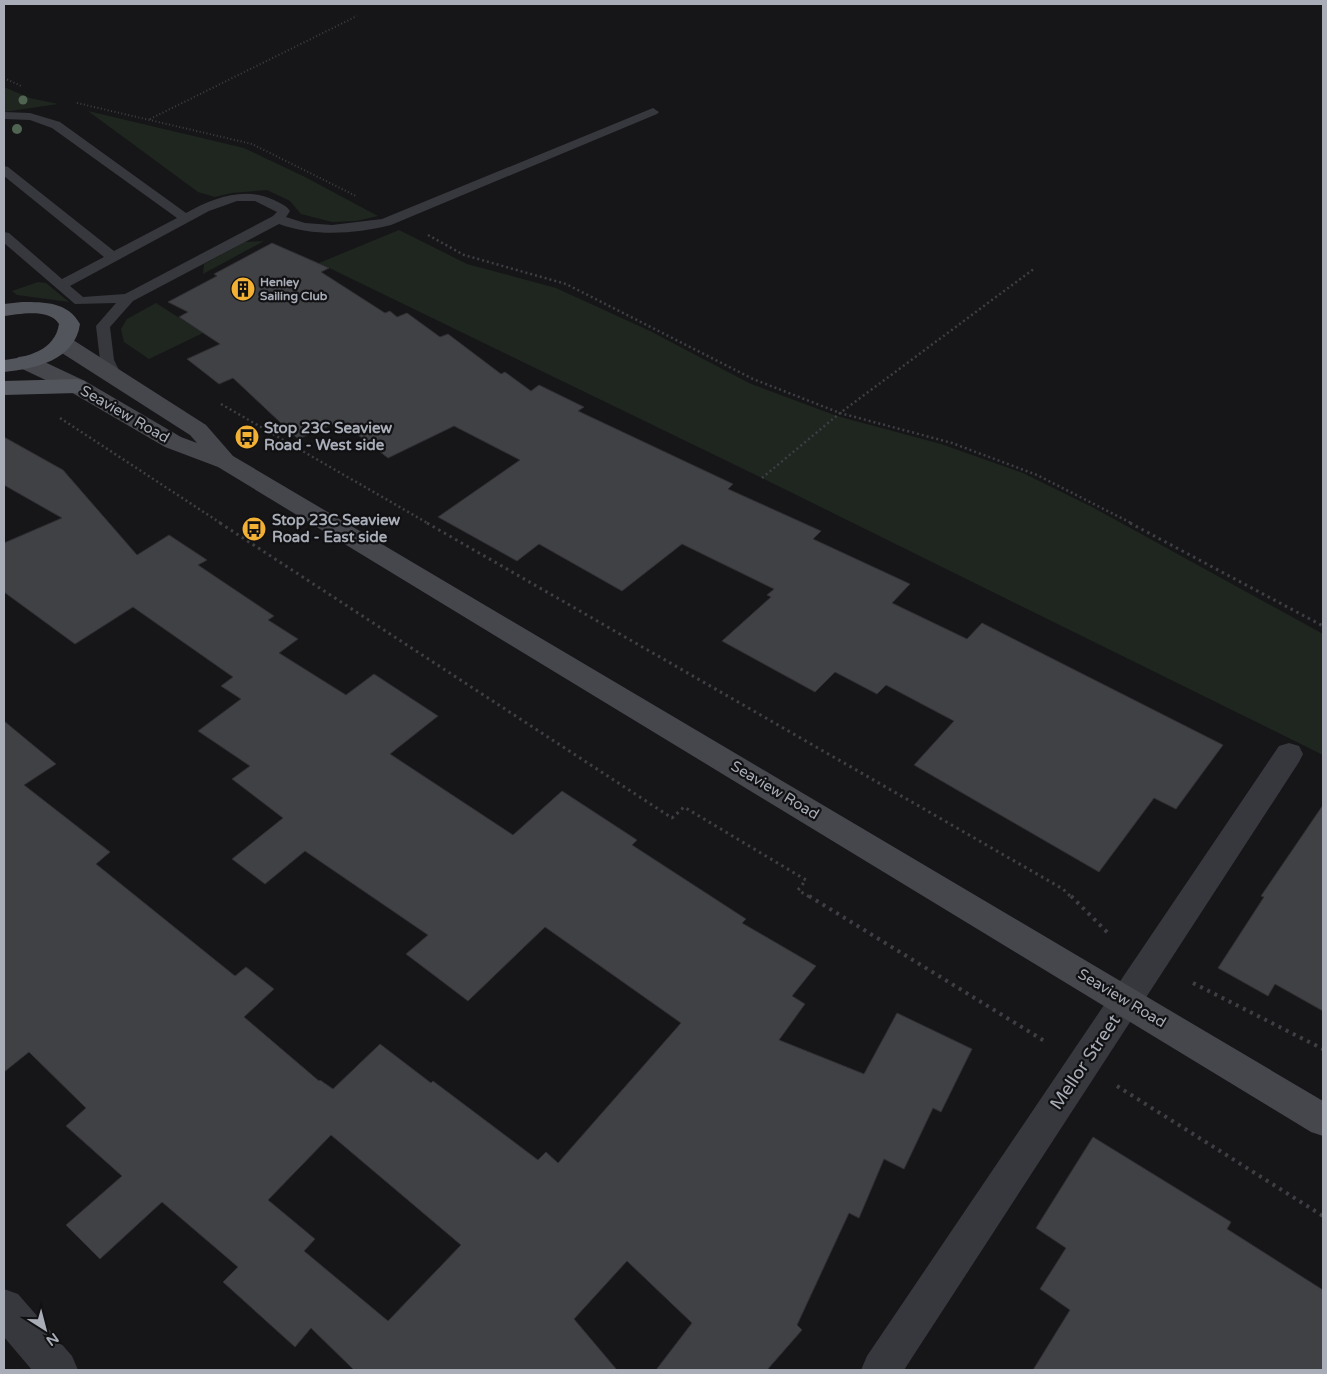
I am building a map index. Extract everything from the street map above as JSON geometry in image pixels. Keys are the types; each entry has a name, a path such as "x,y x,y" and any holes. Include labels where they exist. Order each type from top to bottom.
{"main road":[{"path":"4,310 40,307 59,313 64,316 69,324 69,334 53,351 26,362 4,366"},
{"name":"Seaview Road","path":"62,343 198,430 226,462"},
{"name":"Seaview Road","path":"26,362 77,386 173,442 226,462 1126,1000 1323,1120"},
{"path":"4,388 77,386"}],"street":[{"name":"Mellor Street","path":"881,1370 1289,754"},
{"path":"4,1308 58,1370"}],"lane":[{"path":"278,219 293,225 316,230 360,228 396,218 653,112"},
{"path":"4,116 22,115 42,118 56,125 186,219"},
{"path":"4,170 113,257"},
{"path":"61,285 186,219 208,205 230,198 252,196 271,203 284,211 278,219 128,298 103,326 107,360 116,378"},
{"path":"4,236 80,301 128,298"}],"path":[{"path":"149,120 357,16"},
{"path":"4,78 25,88"},
{"path":"69,101 252,144 325,179 464,254 566,284 752,379 840,413 952,443 1037,475 1090,501 1323,626"},
{"path":"762,478 840,413 1035,268"},
{"path":"217,402 1063,889 1110,935"},
{"path":"55,417 63,420 672,818 684,807 733,836 806,880 798,890 1046,1042"},
{"path":"1192,983 1323,1049"},
{"path":"1116,1086 1323,1216"}],"shaded area":[{"path":"4,87 30,98 58,104 4,112"},
{"path":"88,111 244,148 305,177 378,216 356,221 332,222 301,214 290,201 267,190 232,193 215,197 198,192"},
{"path":"399,230 467,264 556,288 650,331 749,383 837,416 941,444 1023,473 1094,508 1323,634 1323,755 762,478 319,263"},
{"path":"264,241 203,274 204,264 245,242"},
{"path":"38,282 46,283 69,302 17,295 12,291"},
{"path":"156,303 203,333 149,359 124,342 121,329 127,319"}],"building":[{"path":"272,243 329,268 321,272 385,313 390,311 397,317 407,313 440,337 448,334 501,374 505,372 531,391 539,385 584,407 578,411 733,484 728,489 821,531 813,539 910,584 892,603 967,639 982,623 1223,745 1176,809 1154,798 1099,872 914,765 954,721 886,685 877,694 835,672 815,692 722,641 771,597 767,595 774,589 682,544 622,591 539,544 517,561 438,517 520,460 454,426 388,458 340,421 298,439 233,378 219,384 187,359 220,344 179,317 188,312 168,302 217,276 214,274"},
{"path":"4,437 63,470 137,555 169,535 207,560 198,565 274,616 268,620 298,639 279,653 346,695 374,674 438,716 390,754 513,835 562,791 637,840 632,845 746,919 742,923 816,966 792,996 805,1004 779,1040 864,1074 897,1013 972,1049 941,1112 933,1108 904,1169 884,1159 859,1218 849,1213 797,1325 802,1330 767,1370 656,1370 692,1323 627,1261 574,1319 617,1370 354,1370 311,1328 295,1347 223,1282 238,1267 162,1202 100,1259 66,1225 122,1176 66,1126 86,1108 29,1052 4,1072 4,721 56,764 24,785 110,852 96,864 235,976 246,967 274,989 244,1017 319,1081 333,1089 380,1044 431,1083 433,1081 538,1160 546,1152 558,1163 681,1023 545,927 468,1001 406,954 428,935 305,851 265,884 232,859 283,818 232,779 250,766 198,731 241,699 221,686 233,677 133,607 75,644 4,592 4,543 62,518 4,485","holes":["331,1135 461,1245 388,1321 304,1251 315,1239 268,1200"]},
{"path":"1323,805 1323,1011 1275,984 1268,996 1218,968 1264,897 1261,896"},
{"path":"1093,1137 1231,1222 1227,1229 1323,1290 1323,1370 1033,1370 1070,1310 1040,1289 1066,1248 1036,1228"}],"place":[{"name":"Henley Sailing Club","path":"243,289"},
{"name":"Stop 23C Seaview Road - West side","path":"247,437"},
{"name":"Stop 23C Seaview Road - East side","path":"254,529"}]}
